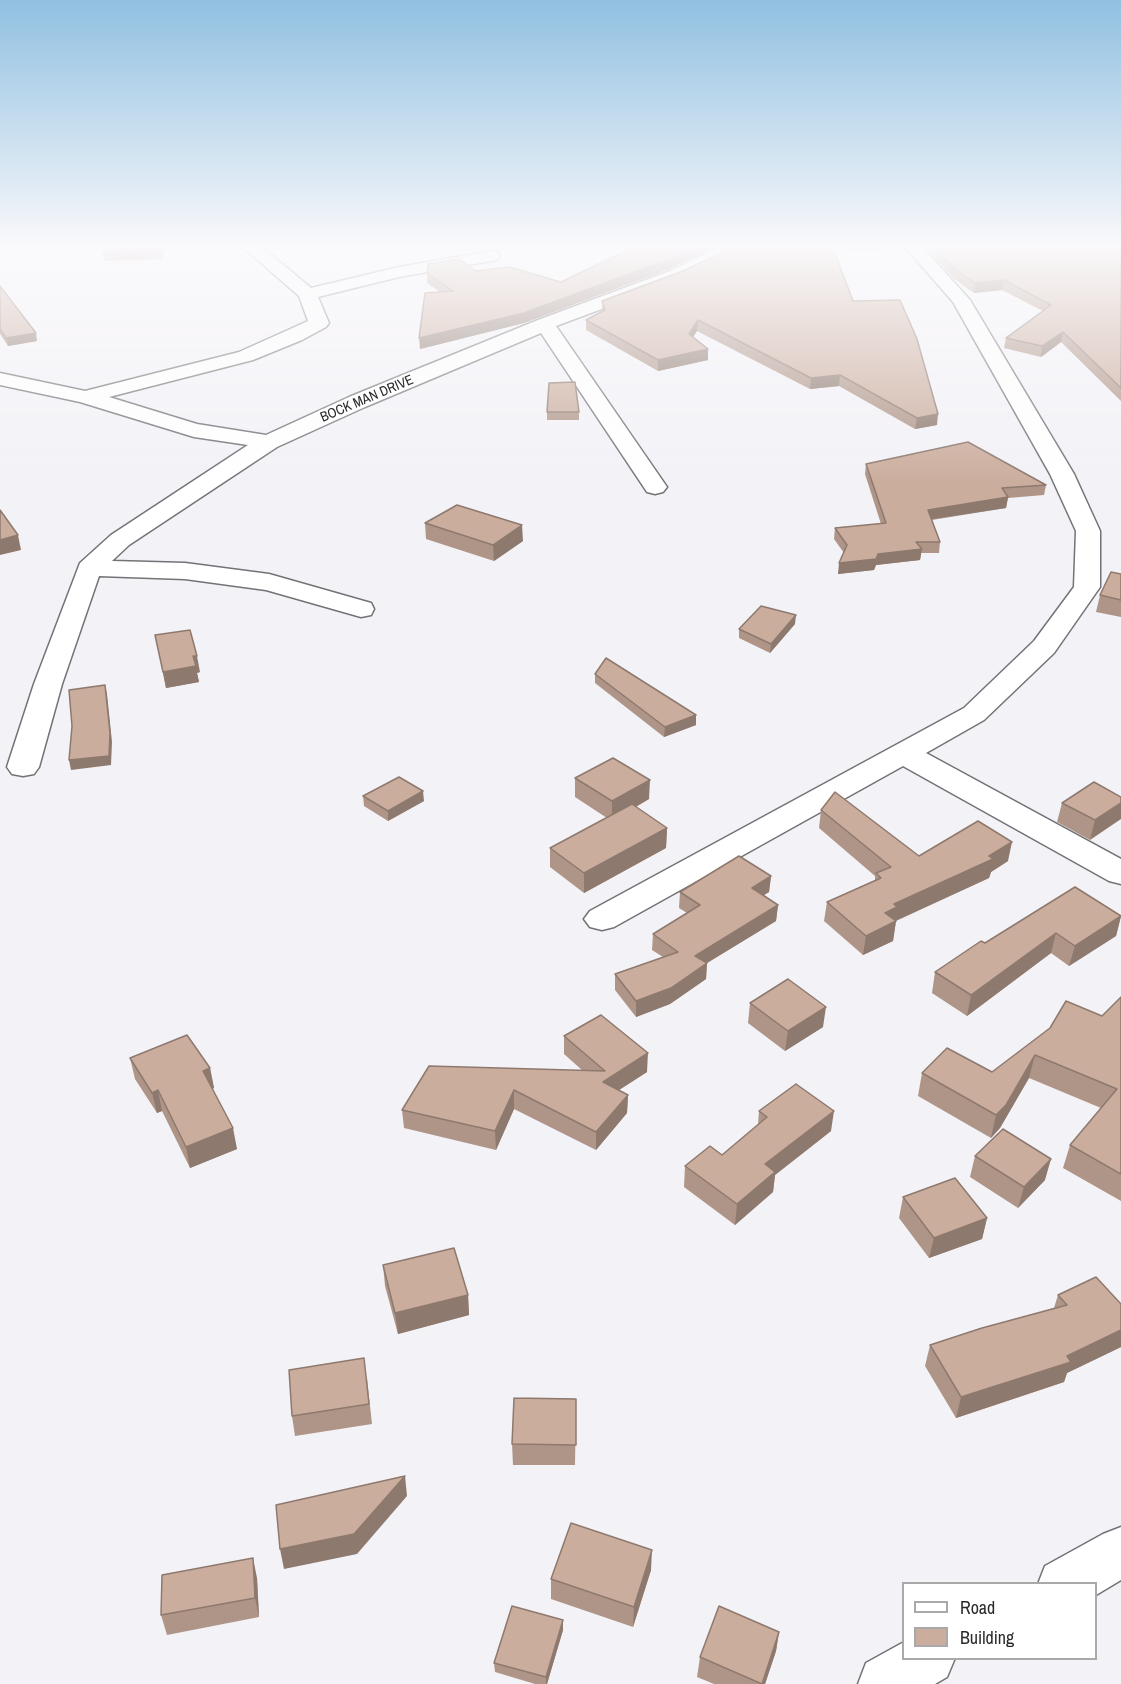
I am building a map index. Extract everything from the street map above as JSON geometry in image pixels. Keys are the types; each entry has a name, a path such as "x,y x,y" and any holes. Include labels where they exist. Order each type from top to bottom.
{"street":[{"path":"85,397 246,356 312,327"},
{"name":"BOCK MAN DRIVE","path":"23,767 48,684 89,568 120,540 269,442 357,402 539,327"},
{"path":"547,327 655,487"},
{"path":"602,919 974,714 1044,647 1087,587 1088,531 1062,474 976,327"},
{"path":"0,379 85,397 194,430 269,442"},
{"path":"89,568 185,572 269,582 360,609"},
{"path":"903,753 1121,873"},
{"path":"1068,1582 1121,1552"},
{"path":"886,1684 885,1682 926,1660"}],"building":[{"path":"0,327 31,327 36,333 6,338"},
{"path":"421,327 467,327 419,338"},
{"path":"598,327 694,327 689,334 708,349 658,360"},
{"path":"711,327 912,327 938,414 917,418 840,375 811,378"},
{"path":"1022,327 1121,327 1121,388 1063,332 1042,346 1006,338"},
{"path":"575,382 579,412 547,412 549,383"},
{"path":"968,442 1046,485 1002,488 1008,497 928,510 940,542 916,542 922,549 878,554 876,559 839,563 847,545 835,528 886,523 866,464"},
{"path":"457,505 522,525 493,545 425,523"},
{"path":"0,510 18,535 0,540"},
{"path":"1111,572 1121,574 1121,600 1100,595"},
{"path":"761,606 796,615 771,644 739,629"},
{"path":"190,630 197,656 193,656 196,666 163,672 155,635"},
{"path":"606,658 696,715 665,727 595,674"},
{"path":"105,685 110,733 109,756 69,760 72,726 69,690"},
{"path":"613,758 650,780 612,801 575,778"},
{"path":"399,777 423,791 388,811 363,796"},
{"path":"1094,782 1121,797 1121,803 1095,820 1062,803"},
{"path":"835,792 919,856 978,821 1012,842 989,856 993,859 894,904 897,907 885,913 896,921 866,936 827,902 881,878 876,873 891,867 821,810"},
{"path":"632,804 667,828 584,873 550,848"},
{"path":"739,856 771,876 752,888 778,905 695,956 707,963 671,988 636,1001 615,974 678,952 653,934 700,905 680,892"},
{"path":"1075,887 1121,916 1075,946 1056,933 971,995 935,972 981,941 985,943"},
{"path":"788,979 826,1007 788,1031 750,1003"},
{"path":"1121,997 1121,1174 1070,1145 1117,1089 1035,1055 1006,1105 996,1115 922,1073 947,1048 992,1072 1050,1028 1066,1001 1102,1016"},
{"path":"601,1015 648,1053 603,1082 628,1095 596,1132 514,1090 495,1131 402,1110 429,1066 605,1071 564,1036"},
{"path":"187,1035 210,1068 203,1071 233,1128 186,1147 158,1090 152,1093 130,1058"},
{"path":"796,1084 834,1111 765,1164 775,1172 737,1204 685,1166 710,1146 722,1155 767,1117 759,1111"},
{"path":"1003,1129 1051,1159 1024,1187 975,1156"},
{"path":"955,1178 987,1218 934,1238 903,1197"},
{"path":"454,1248 468,1295 395,1313 383,1265"},
{"path":"1096,1277 1121,1304 1121,1330 1067,1356 1071,1362 961,1397 930,1345 1067,1305 1058,1295"},
{"path":"364,1358 369,1404 292,1416 289,1370"},
{"path":"514,1398 576,1399 576,1445 512,1444"},
{"path":"405,1476 354,1534 280,1549 276,1505"},
{"path":"571,1523 652,1550 634,1607 551,1579"},
{"path":"253,1558 255,1598 161,1615 162,1575"},
{"path":"512,1606 563,1620 546,1677 494,1663"},
{"path":"719,1606 779,1632 762,1684 700,1657"}]}
